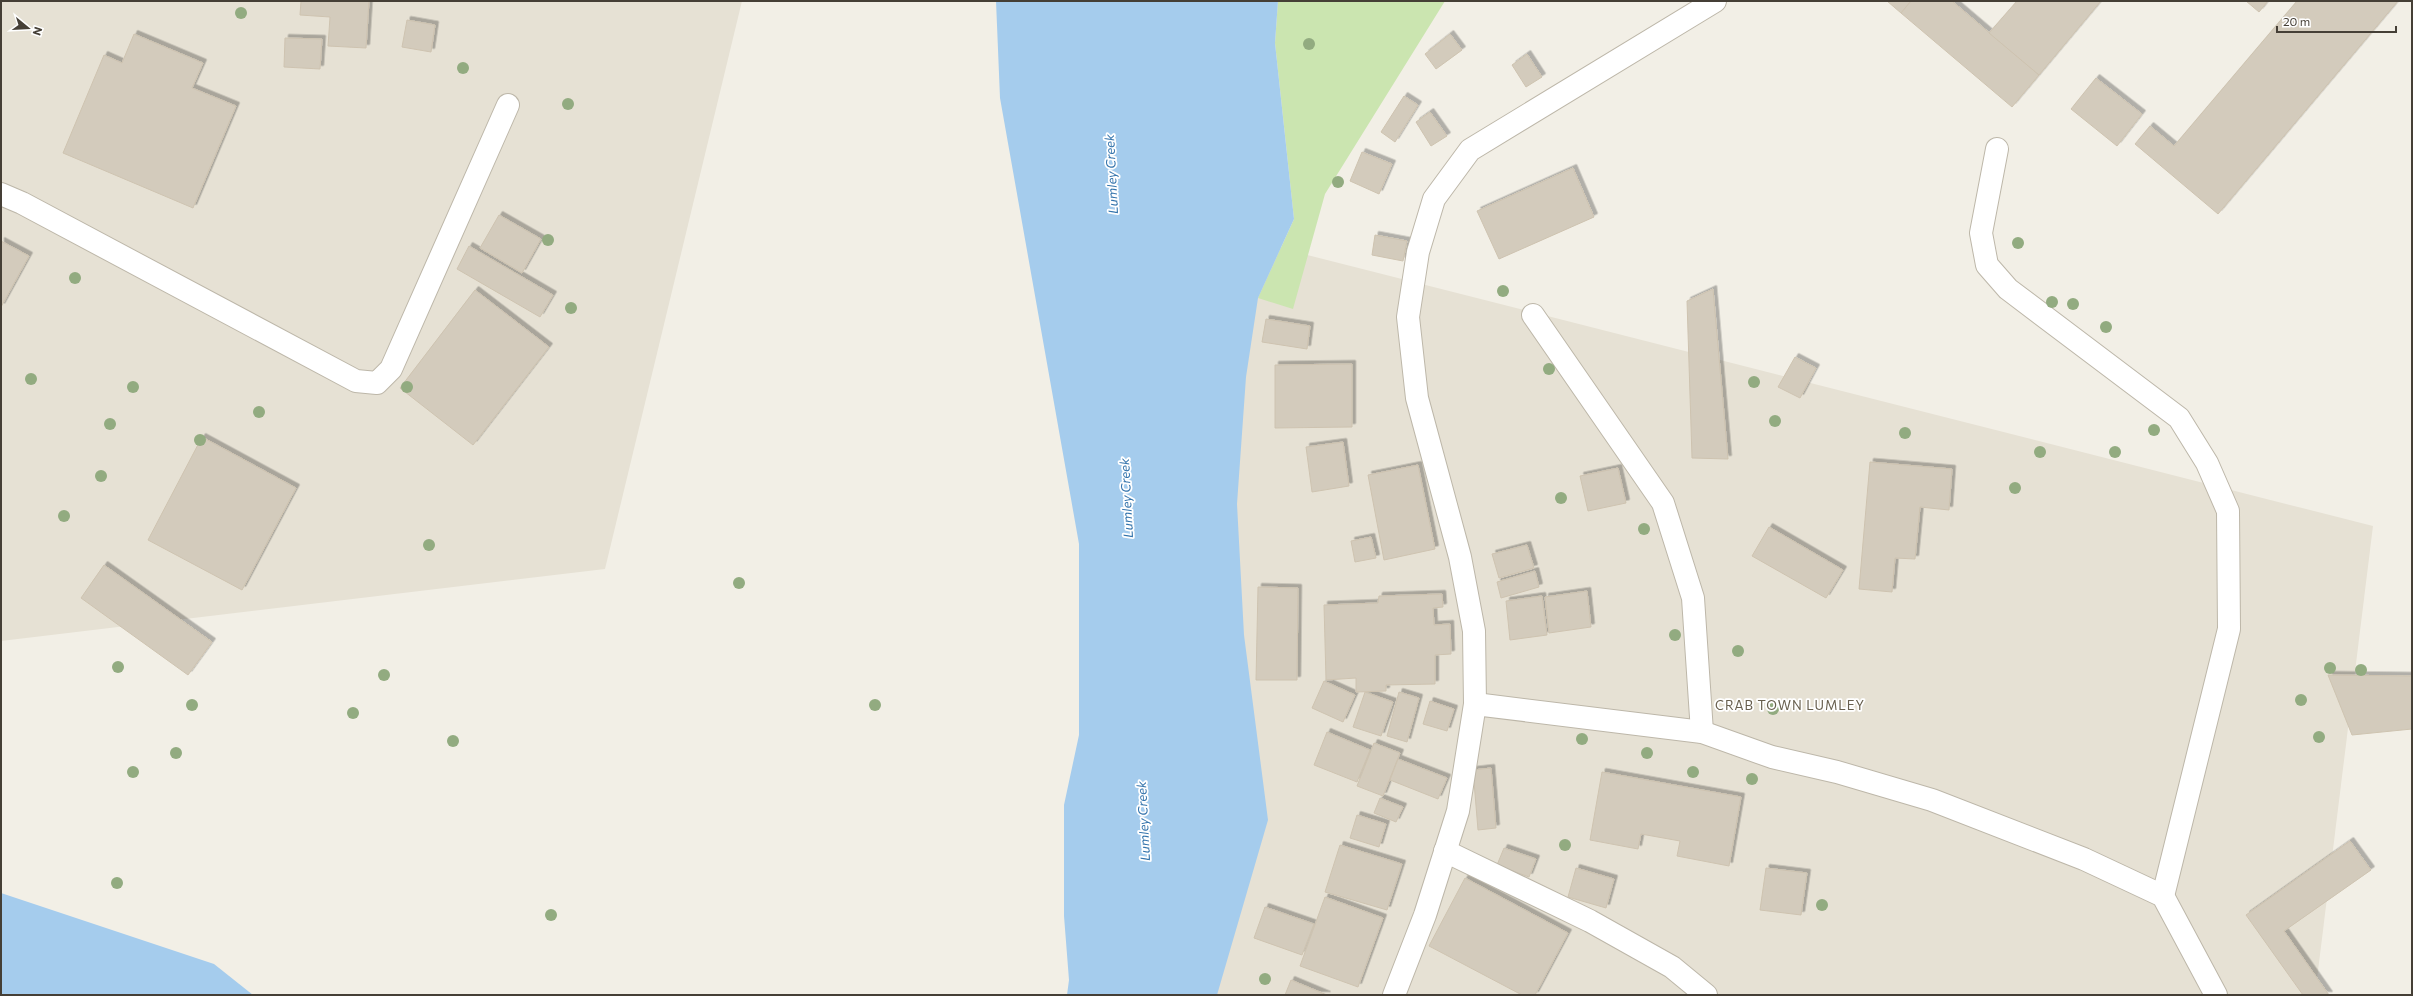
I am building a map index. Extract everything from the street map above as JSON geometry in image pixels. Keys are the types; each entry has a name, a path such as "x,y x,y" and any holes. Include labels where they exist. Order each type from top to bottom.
{"street":[{"path":"1394,995 1425,915 1458,812 1475,704 1474,631 1460,557 1417,398 1408,317 1418,252 1434,199 1470,150 1715,1"},
{"path":"1,194 22,203 356,381 377,383 391,369 508,105"},
{"path":"1997,149 1981,233 1987,264 2008,289 2179,418 2207,463 2228,511 2229,629 2163,896"},
{"path":"1533,315 1663,503 1693,598 1702,732"},
{"path":"1475,704 1702,732 1772,757 1837,772 1932,800 2084,859 2163,896 2216,995"},
{"path":"1445,851 1590,921 1672,966 1706,995"}],"shaded area":[{"path":"1,1 742,1 605,569 1,641"},
{"path":"1209,230 2373,526 2315,995 1108,995"}],"green space":[{"path":"1278,1 1445,1 1325,194 1293,309 1258,298 1294,219 1275,43"}],"water":[{"name":"Lumley Creek","path":"996,1 1278,1 1275,43 1294,219 1258,298 1246,377 1237,504 1244,635 1268,820 1217,995 1067,995 1069,980 1064,916 1064,805 1079,735 1079,544 1000,98"},
{"path":"1,893 214,964 253,995 1,995"}],"building":[{"path":"301,1 369,1 366,48 328,46 330,17 300,15"},
{"path":"1887,1 1911,1 1901,13"},
{"path":"1911,1 1952,1 2039,75 2012,107 1901,13"},
{"path":"2017,1 2101,1 2039,75 1989,33"},
{"path":"2246,1 2268,1 2259,12"},
{"path":"2297,1 2398,1 2218,214 2135,144 2150,126 2174,146"},
{"path":"407,20 435,25 431,52 402,47"},
{"path":"134,34 203,63 192,88 236,106 193,208 63,153 104,55 122,63"},
{"path":"1450,34 1462,50 1436,69 1425,54"},
{"path":"285,38 322,39 320,69 284,67"},
{"path":"1527,54 1542,77 1526,87 1512,65"},
{"path":"2096,78 2142,114 2117,146 2071,109"},
{"path":"1404,96 1418,105 1395,142 1381,132"},
{"path":"1430,112 1447,136 1431,146 1416,122"},
{"path":"1362,152 1392,164 1379,194 1350,181"},
{"path":"1573,168 1594,217 1499,259 1477,211"},
{"path":"499,215 541,239 522,273 480,248"},
{"path":"1375,235 1407,241 1403,261 1372,255"},
{"path":"1,241 29,256 1,307"},
{"path":"469,246 553,295 540,317 457,269"},
{"path":"1713,289 1728,459 1692,458 1687,301"},
{"path":"475,290 549,347 473,445 400,388"},
{"path":"1266,319 1310,326 1307,349 1262,342"},
{"path":"1795,357 1816,368 1800,398 1778,387"},
{"path":"1352,364 1352,427 1275,428 1275,365"},
{"path":"202,437 296,488 242,590 148,540"},
{"path":"1343,442 1349,486 1312,492 1306,447"},
{"path":"1870,462 1952,469 1949,510 1920,507 1915,559 1895,558 1892,592 1859,589"},
{"path":"1418,465 1435,549 1384,560 1368,475"},
{"path":"1618,468 1626,503 1588,511 1580,476"},
{"path":"1769,527 1843,570 1826,598 1752,556"},
{"path":"1371,537 1376,558 1355,562 1351,541"},
{"path":"1527,545 1534,568 1499,578 1492,554"},
{"path":"104,565 212,642 188,675 81,598"},
{"path":"1535,571 1539,587 1501,598 1497,582"},
{"path":"1258,587 1298,588 1297,680 1256,680"},
{"path":"1587,591 1591,627 1549,633 1545,597"},
{"path":"1442,594 1443,607 1433,608 1434,625 1450,624 1451,654 1435,655 1435,684 1386,685 1386,691 1356,692 1356,678 1326,680 1324,605 1378,603 1379,596"},
{"path":"1542,596 1547,635 1510,640 1506,601"},
{"path":"2328,675 2412,676 2412,729 2352,735"},
{"path":"1324,681 1355,695 1343,722 1312,708"},
{"path":"1365,692 1393,702 1381,736 1353,727"},
{"path":"1399,692 1419,698 1407,742 1387,736"},
{"path":"1430,701 1454,709 1447,731 1423,724"},
{"path":"1327,732 1370,750 1357,782 1314,765"},
{"path":"1374,743 1400,753 1383,796 1357,786"},
{"path":"1398,759 1447,778 1438,799 1390,780"},
{"path":"1491,768 1496,828 1478,830 1473,770"},
{"path":"1602,772 1741,797 1729,866 1677,856 1680,841 1641,834 1638,849 1590,840"},
{"path":"1380,798 1403,807 1396,822 1374,813"},
{"path":"1357,815 1386,824 1379,847 1350,838"},
{"path":"2350,841 2371,870 2284,931 2329,995 2303,995 2246,915"},
{"path":"1340,845 1402,864 1387,910 1325,892"},
{"path":"1504,848 1536,859 1529,877 1497,865"},
{"path":"1576,868 1614,879 1606,908 1568,897"},
{"path":"1766,868 1807,873 1801,915 1760,910"},
{"path":"1465,878 1568,933 1535,995 1522,995 1429,946"},
{"path":"1325,897 1383,918 1358,987 1300,966"},
{"path":"1265,907 1314,924 1302,955 1254,938"},
{"path":"1291,980 1327,995 1285,995"}],"district":[{"name":"CRAB TOWN LUMLEY","path":"1790,705"}]}
